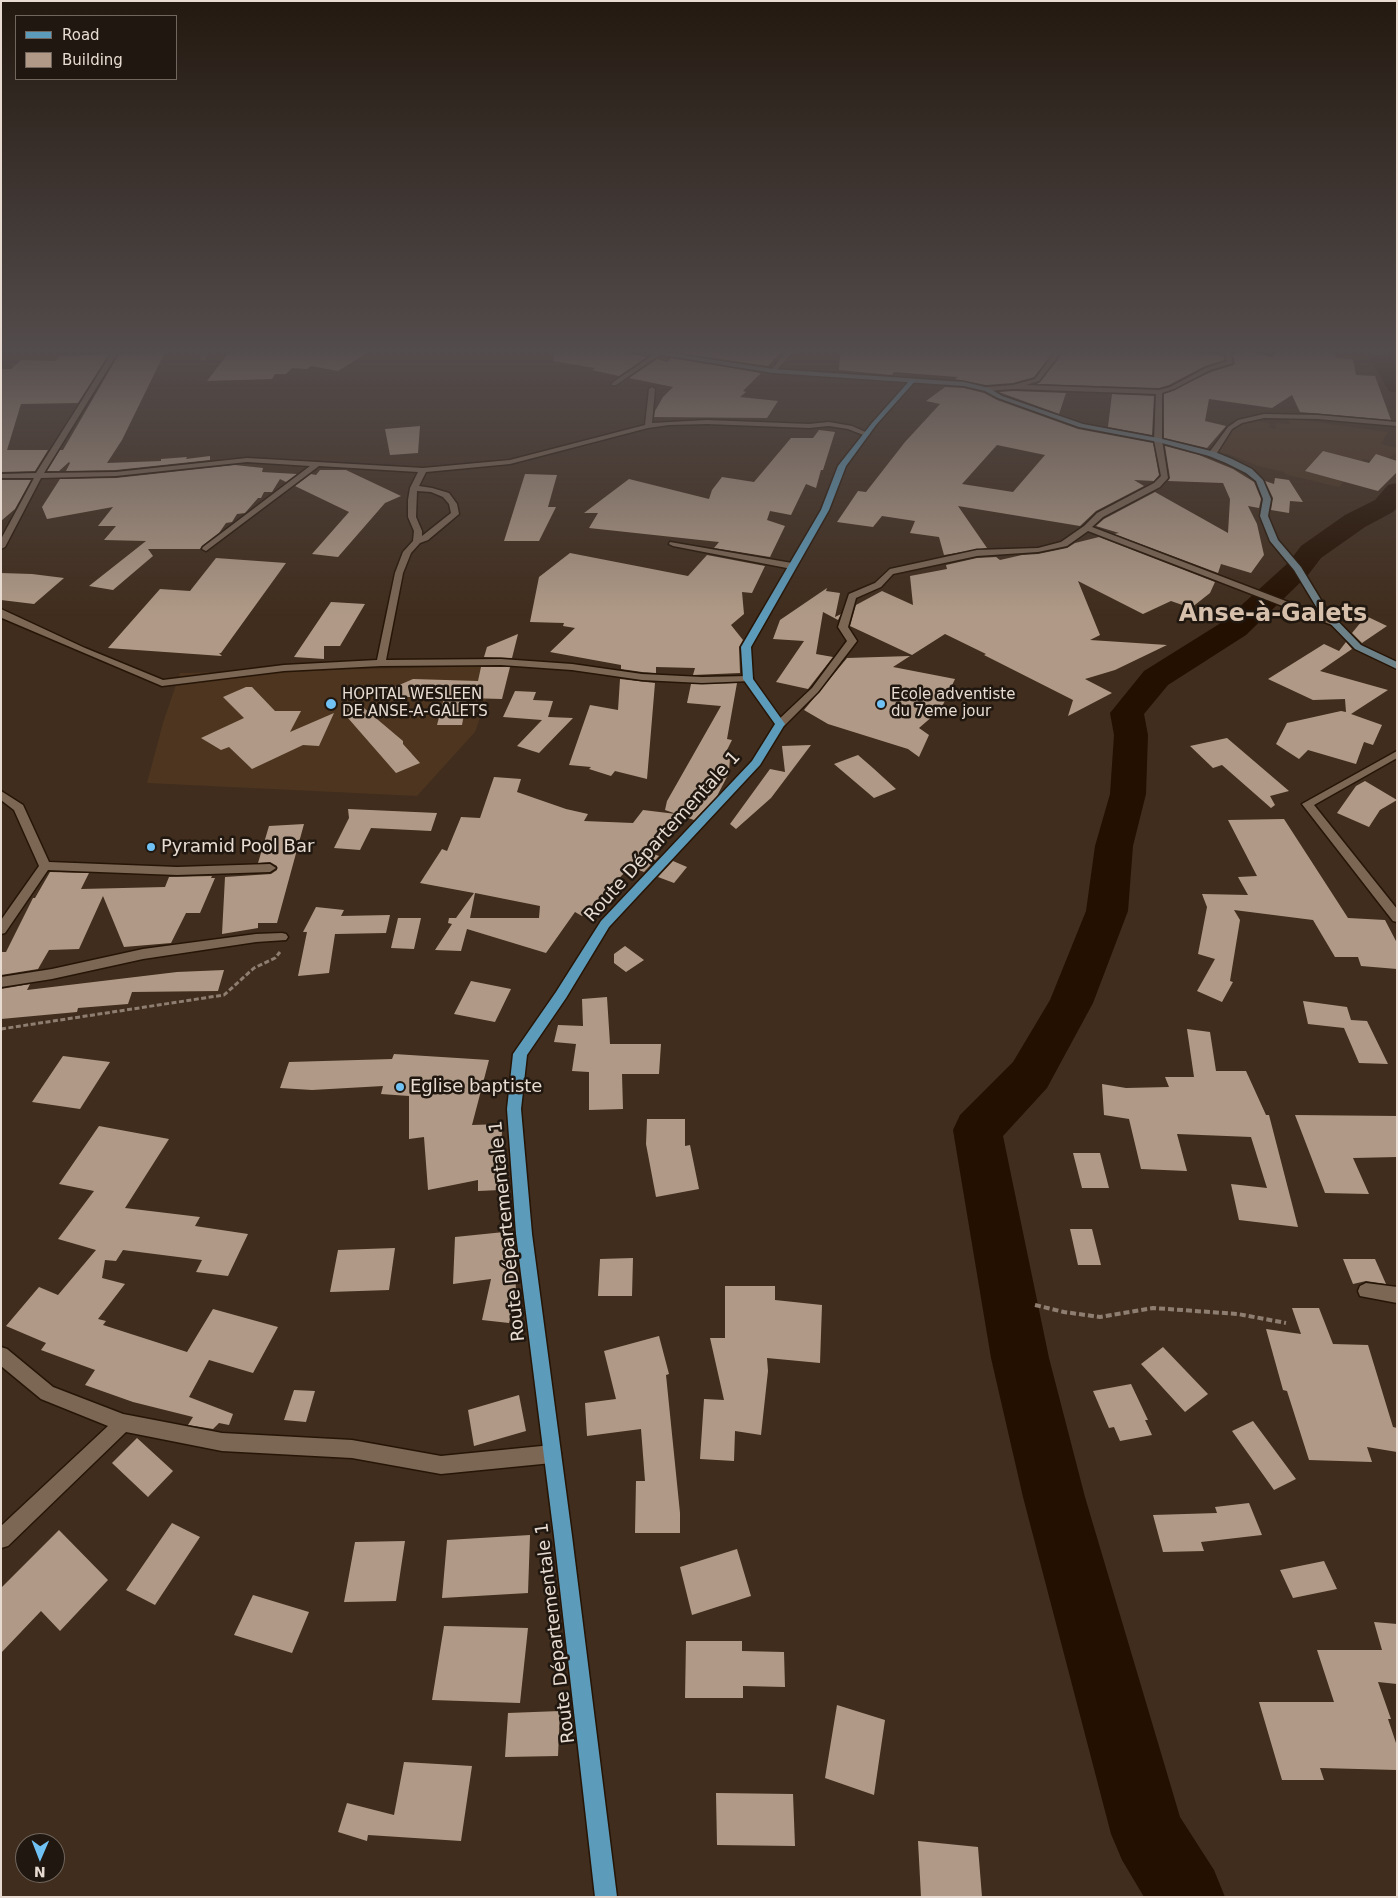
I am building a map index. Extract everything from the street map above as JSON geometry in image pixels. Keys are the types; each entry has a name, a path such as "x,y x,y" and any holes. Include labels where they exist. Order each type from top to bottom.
{"main road":[{"path":"780,724 748,679 746,647 825,510 842,466 862,440"},
{"name":"Route Départementale 1","path":"606,1897 564,1536 524,1234 514,1109 520,1054 561,995 606,924 756,763 780,724"}],"street":[{"path":"1,547 61,440"},
{"path":"1,476 116,474 247,460 423,470 472,467 510,462 596,440"},
{"path":"780,724 815,690 852,641 842,627 852,596 878,585 890,572 977,553 1038,550 1064,544 1088,528 1100,515 1158,486 1165,476 1158,440 1212,454 1249,471 1259,480 1267,499 1264,516 1274,541 1298,569 1323,611 1358,647 1397,666"},
{"path":"1212,454 1222,440"},
{"path":"206,549 316,464"},
{"path":"417,541 418,531 412,517 414,488 423,470"},
{"path":"382,663 399,573 407,552 417,541 425,538 455,514 453,504 446,494 414,488"},
{"path":"1088,528 1335,623"},
{"path":"673,544 792,566"},
{"path":"2,615 162,683 284,668 382,663 501,662 572,667 642,676 702,680 748,679"},
{"path":"1397,754 1306,804 1397,918"},
{"path":"1,794 19,808 45,866"},
{"path":"45,866 177,871 270,868"},
{"path":"1,930 45,866"},
{"path":"1,982 52,974 143,954 256,938 282,937"},
{"path":"1366,1291 1397,1295"},
{"path":"1,1355 47,1393 123,1423 222,1442 352,1449 441,1465 552,1454"},
{"path":"1,1538 123,1423"}],"path":[{"path":"1,1028 224,995 254,968 275,958 284,948 282,937"},
{"path":"1035,1305 1064,1312 1100,1316 1153,1308 1238,1314 1286,1323"}],"shaded area":[{"path":"1226,440 1384,440 1381,444 1397,448 1397,451 1384,462 1363,459 1339,487 1258,466 1229,454 1217,453"},
{"path":"498,666 475,732 417,796 147,783 163,723 180,673"}],"building":[{"path":"1,440 10,440 7,450 48,450 35,471 1,472"},
{"path":"69,440 122,440 107,463 161,461 161,459 187,457 186,459 210,456 210,460 116,470 66,471 69,462 59,471 47,471 60,450 63,450"},
{"path":"387,440 419,440 418,453 390,455"},
{"path":"790,440 833,440 816,488 806,484 791,515 770,511 767,520 785,526 770,557 714,548 719,542 589,528 598,513 584,513 629,479 709,499 712,490 722,477 754,482"},
{"path":"907,440 1135,440 1153,443 1159,475 1154,481 1134,480 1144,486 1096,511 1080,526 958,506 987,548 944,555 939,537 910,533 915,521 882,516 873,527 837,522 858,491 866,492","holes":["997,445 1045,455 1013,492 962,484"]},
{"path":"1171,440 1214,440 1207,448"},
{"path":"1165,446 1199,455 1233,469 1254,482 1261,499 1259,508 1248,506 1257,524 1264,555 1251,573 1221,564 1218,573 1114,534 1119,533 1096,526 1104,519 1155,492 1228,533 1230,499 1223,483 1168,481 1170,478"},
{"path":"1323,451 1369,463 1376,454 1397,461 1397,472 1378,491 1305,471"},
{"path":"235,465 263,468 262,472 297,474 286,482 280,479 272,492 264,492 261,498 258,498 245,513 237,514 232,522 226,523 219,533 200,549 148,549 153,556 113,590 89,586 146,541 104,540 116,526 98,526 113,507 47,519 42,507 60,479 116,478"},
{"path":"320,470 346,470 401,496 385,503 338,557 312,554 349,512 295,486 311,474 316,475"},
{"path":"525,474 557,475 548,507 556,507 539,541 504,541"},
{"path":"1275,478 1289,480 1303,502 1290,501 1289,513 1271,510 1273,498 1265,481 1274,484"},
{"path":"1,480 31,480 15,509 1,521"},
{"path":"1099,537 1215,582 1210,593 1191,608 1171,601 1143,614 1078,581 1100,635 1090,640 1167,645 1115,670 1085,679 1112,693 1068,716 1073,700 945,634 912,655 850,626 856,605 882,591 913,605 910,576 947,569 946,565 977,558 996,557 1000,560 1022,555 1038,554 1067,548 1075,543"},
{"path":"570,553 688,576 707,555 765,566 752,593 742,592 744,614 731,625 743,640 739,647 740,673 693,675 695,668 656,667 656,673 642,672 621,669 621,665 550,652 575,628 563,626 564,623 530,622 539,577"},
{"path":"216,558 286,563 221,653 219,653 222,656 108,648 160,589 190,591"},
{"path":"1,573 64,578 34,604 1,600"},
{"path":"827,588 826,591 840,593 835,617 841,614 838,620 823,612 816,654 833,657 808,689 776,682 804,641 773,639 780,620"},
{"path":"331,602 365,604 340,646 324,646 324,659 294,657"},
{"path":"1366,616 1387,626 1362,643 1352,633"},
{"path":"518,634 512,658 484,657 487,647"},
{"path":"1346,642 1352,649 1320,671 1388,690 1351,714 1382,725 1373,745 1364,742 1356,764 1308,750 1299,759 1276,744 1287,723 1341,711 1346,712 1345,699 1313,700 1268,679 1324,644 1339,651"},
{"path":"910,656 893,667 955,679 941,709 919,728 929,735 919,757 908,749 828,724 804,710 847,658"},
{"path":"481,667 510,667 502,699 467,698 462,725 437,725 444,698 374,696 413,679 478,681"},
{"path":"620,679 655,683 647,779 615,771 611,776 589,769 591,767 569,765 590,705 618,710"},
{"path":"737,683 727,739 732,740 724,756 730,757 729,773 717,796 694,820 665,810 667,801 721,706 687,703 691,684"},
{"path":"246,687 252,687 275,711 301,711 290,732 334,713 319,746 303,745 252,769 229,747 221,750 201,738 244,718 223,697"},
{"path":"515,691 536,692 533,700 553,701 548,717 573,718 539,753 517,746 542,720 503,717"},
{"path":"358,703 403,741 403,744 420,763 396,773 341,710"},
{"path":"1227,738 1289,791 1270,796 1275,805 1271,808 1222,765 1213,768 1190,746"},
{"path":"811,745 771,798 736,829 730,824 770,769 785,772 782,746"},
{"path":"858,755 896,789 874,798 834,764"},
{"path":"494,777 521,779 517,792 566,809 588,814 584,821 633,823 643,810 676,814 645,851 659,856 644,872 630,867 582,916 575,912 546,953 467,929 461,951 435,950 452,924 448,923 449,918 456,918 474,893 420,883 442,849 447,851 461,817 480,818","holes":["475,893 540,906 539,918 470,918"]},
{"path":"1365,781 1397,800 1380,810 1369,827 1337,813 1356,786"},
{"path":"348,809 437,813 431,831 371,828 360,850 334,848 349,818"},
{"path":"1284,819 1348,918 1385,920 1397,943 1397,969 1361,966 1358,957 1335,957 1313,920 1234,910 1240,920 1230,981 1233,982 1222,1002 1197,991 1215,959 1198,954 1207,907 1202,894 1248,895 1238,877 1257,876 1228,820"},
{"path":"304,824 277,923 258,923 258,928 222,934 225,877 271,874 277,870 277,866 270,862 258,863 269,826"},
{"path":"673,861 687,867 674,883 658,877"},
{"path":"50,872 89,873 81,889 165,887 169,877 212,876 211,878 215,878 200,913 186,913 171,943 124,947 103,896 79,949 49,950 38,969 1,975 1,952 6,952 33,898 35,898"},
{"path":"316,907 344,910 341,916 390,915 386,933 335,934 329,973 298,976 307,932 303,932"},
{"path":"398,918 421,918 414,949 391,948"},
{"path":"625,946 644,960 626,972 614,963 614,954"},
{"path":"224,970 218,991 132,992 128,1004 78,1008 77,1012 1,1019 1,989 30,984 27,990 177,972"},
{"path":"471,981 511,989 495,1022 454,1014"},
{"path":"607,997 610,1044 661,1044 659,1074 622,1074 623,1109 589,1110 589,1072 572,1071 576,1044 554,1042 558,1025 583,1026 582,999"},
{"path":"1303,1001 1347,1007 1351,1020 1367,1021 1388,1064 1359,1063 1344,1028 1308,1024"},
{"path":"1187,1029 1210,1032 1216,1071 1246,1071 1266,1115 1269,1115 1298,1227 1239,1220 1231,1184 1267,1188 1251,1137 1177,1134 1187,1171 1141,1169 1129,1119 1104,1115 1102,1084 1126,1088 1169,1087 1165,1077 1194,1077"},
{"path":"394,1054 489,1060 472,1125 503,1124 499,1159 502,1158 500,1190 478,1191 478,1180 428,1190 424,1137 409,1139 409,1096 381,1094 383,1086 312,1090 280,1088 289,1062 392,1059"},
{"path":"63,1056 110,1062 80,1109 32,1102"},
{"path":"1295,1115 1397,1116 1397,1157 1353,1158 1369,1194 1325,1193"},
{"path":"647,1119 685,1119 685,1146 690,1145 699,1189 656,1197 646,1144"},
{"path":"99,1126 169,1139 125,1208 200,1217 195,1226 248,1234 228,1276 196,1272 202,1260 123,1250 116,1261 105,1260 102,1278 125,1284 98,1319 106,1321 103,1325 187,1352 213,1309 278,1327 253,1373 209,1360 189,1397 233,1414 229,1425 219,1423 213,1429 188,1425 193,1417 133,1402 85,1385 95,1370 41,1350 46,1343 6,1326 39,1287 58,1295 96,1250 58,1239 94,1191 59,1184"},
{"path":"1073,1153 1100,1153 1109,1188 1082,1188"},
{"path":"1070,1229 1092,1229 1101,1265 1078,1265"},
{"path":"514,1231 516,1293 509,1323 482,1320 491,1279 453,1284 455,1237"},
{"path":"395,1248 389,1290 330,1292 338,1250"},
{"path":"633,1258 632,1296 598,1296 600,1259"},
{"path":"1343,1259 1375,1259 1386,1284 1366,1281 1353,1284"},
{"path":"725,1286 775,1286 775,1300 822,1305 820,1363 767,1358 768,1371 761,1435 735,1431 734,1461 700,1459 704,1399 724,1400 710,1338 725,1338"},
{"path":"1292,1308 1319,1308 1333,1344 1368,1345 1393,1427 1397,1428 1397,1452 1367,1447 1372,1462 1309,1460 1287,1391 1283,1390 1266,1329 1301,1334"},
{"path":"659,1336 669,1374 666,1375 680,1513 680,1533 635,1533 636,1481 645,1481 641,1429 587,1436 585,1403 616,1399 604,1351"},
{"path":"1163,1347 1208,1394 1185,1412 1141,1364"},
{"path":"1131,1384 1148,1420 1145,1420 1152,1435 1120,1441 1114,1427 1109,1428 1093,1391"},
{"path":"294,1390 315,1391 306,1422 284,1420"},
{"path":"519,1395 526,1431 474,1446 468,1410"},
{"path":"1253,1421 1296,1479 1274,1490 1232,1431"},
{"path":"137,1438 173,1471 148,1497 112,1463"},
{"path":"1249,1503 1262,1535 1201,1542 1204,1551 1163,1552 1153,1515 1217,1513 1215,1507"},
{"path":"172,1523 200,1537 155,1605 126,1590"},
{"path":"59,1530 108,1580 60,1631 41,1611 1,1653 1,1588"},
{"path":"530,1535 528,1593 442,1598 447,1540"},
{"path":"405,1541 396,1601 344,1602 355,1542"},
{"path":"737,1549 751,1596 692,1615 680,1567"},
{"path":"1324,1561 1337,1589 1293,1598 1280,1570"},
{"path":"253,1595 309,1612 292,1653 234,1635"},
{"path":"1374,1622 1397,1624 1397,1684 1378,1682 1391,1719 1388,1719 1397,1746 1397,1770 1320,1768 1324,1780 1282,1780 1259,1702 1334,1702 1317,1650 1382,1650"},
{"path":"444,1626 528,1628 520,1703 432,1700"},
{"path":"686,1641 742,1641 742,1651 784,1652 785,1687 743,1686 743,1698 685,1698"},
{"path":"837,1705 885,1720 874,1795 825,1778"},
{"path":"560,1711 558,1756 505,1757 508,1713"},
{"path":"404,1762 472,1766 461,1841 368,1835 367,1841 338,1832 347,1803 394,1815"},
{"path":"716,1793 793,1794 795,1846 717,1845"},
{"path":"918,1841 978,1847 982,1897 921,1897"}],"waterway":[{"path":"1187,1897 1148,1834 1054,1497 1020,1358 977,1130 1030,1075 1071,1003 1107,911 1114,846 1128,794 1131,735 1127,713 1156,678 1235,628 1298,569 1311,552 1355,521 1384,506 1397,491"}],"place":[{"name":"HOPITAL WESLEEN DE ANSE-A-GALETS","path":"331,704"},
{"name":"Ecole adventiste du 7eme jour","path":"881,704"},
{"name":"Pyramid Pool Bar","path":"151,847"},
{"name":"Eglise baptiste","path":"400,1087"}],"district":[{"name":"Anse-à-Galets","path":"1273,615"}]}
